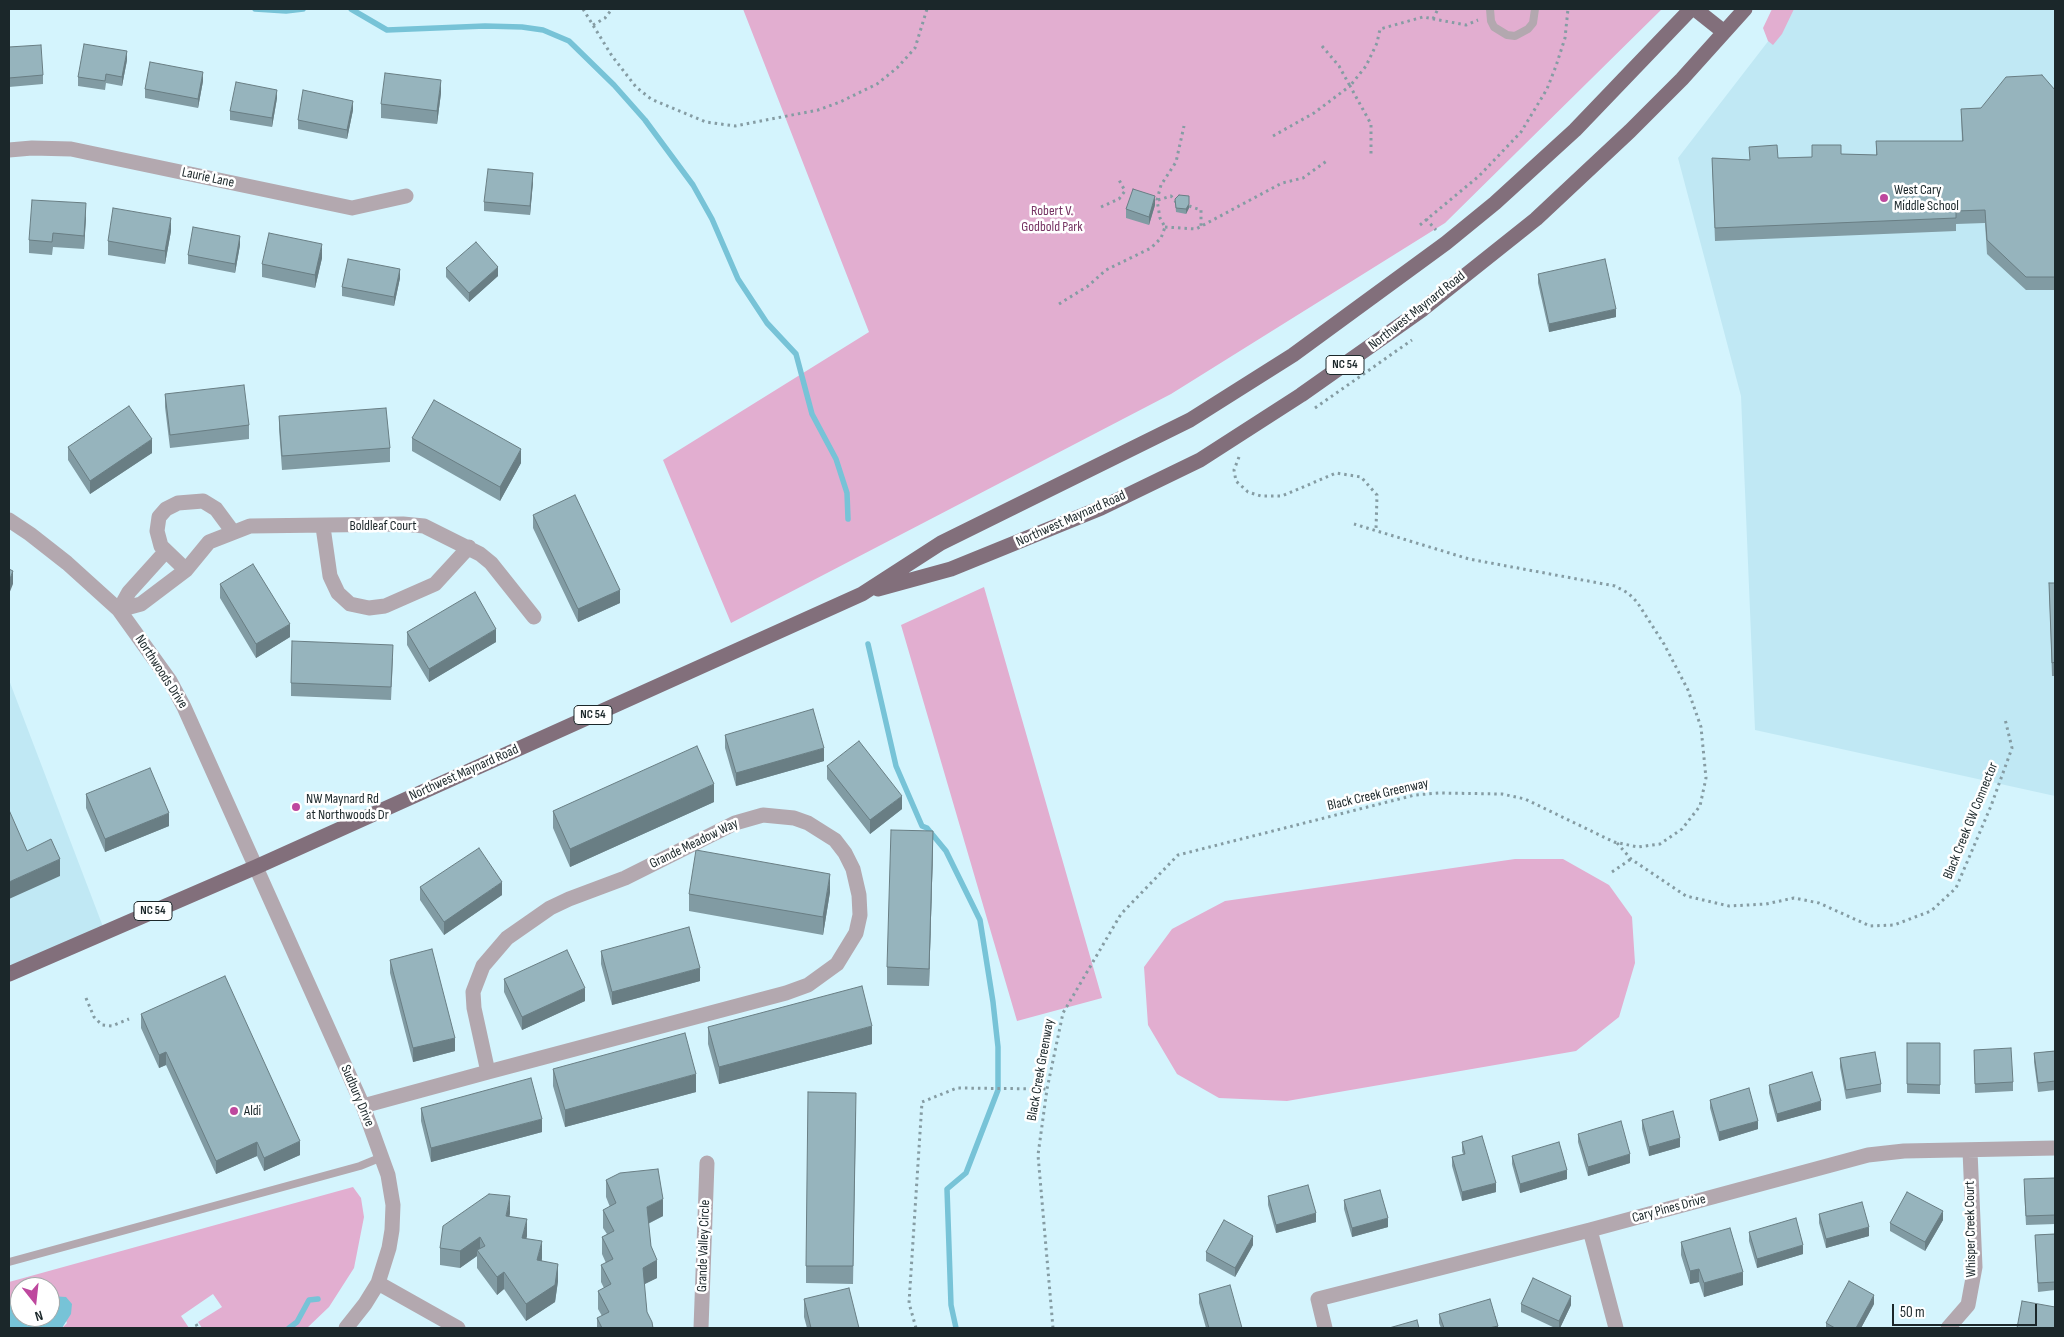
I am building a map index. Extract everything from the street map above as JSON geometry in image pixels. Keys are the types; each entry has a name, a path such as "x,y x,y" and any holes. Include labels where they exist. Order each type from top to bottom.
{"main road":[{"path":"1693,9 1724,32"},
{"name":"Northwest Maynard Road","path":"862,594 941,543 1190,420 1300,350 1399,278 1495,203 1576,130 1693,9"},
{"name":"Northwest Maynard Road","path":"9,974 256,867 862,594 951,569 1101,508 1200,460 1301,395 1423,309 1536,218 1630,131 1745,9"}],"street":[{"name":"Laurie Lane","path":"9,150 32,148 71,149 352,208 406,196"},
{"path":"186,570 161,546 157,530 159,517 166,509 178,503 203,501 216,509 232,532"},
{"name":"Northwoods Drive","path":"9,520 67,563 118,610 170,681 184,707 256,867"},
{"name":"Boldleaf Court","path":"118,610 142,604 186,570 209,542 250,526 323,527 403,524 424,526 469,547 491,563 534,617"},
{"path":"323,527 330,576 338,594 350,604 369,608 385,606 435,584 469,547"},
{"path":"118,610 129,592 166,551"},
{"name":"Grande Meadow Way","path":"363,1106 786,993 808,985 824,976 837,964 848,950 856,933 860,914 860,895 853,869 845,852 835,840 808,823 794,818 763,815 735,823 625,878 550,908 507,938 494,951 476,978 474,1008 488,1072"},
{"name":"Sudbury Drive","path":"256,867 363,1106 388,1175 393,1205 389,1248 378,1283 365,1304 346,1328"},
{"name":"Cary Pines Drive","path":"1326,1328 1318,1299 1590,1230 1868,1155 1904,1151 2055,1148"},
{"name":"Whisper Creek Court","path":"1948,1328 1968,1305 1975,1267 1970,1151"},
{"name":"Grande Valley Circle","path":"701,1328 707,1164"},
{"path":"1590,1230 1616,1328"},
{"path":"378,1283 458,1328"}],"lane":[{"path":"1490,12 1494,27 1500,32 1515,36 1528,29 1533,23 1535,9"},
{"path":"9,1262 360,1166 382,1157"}],"path":[{"path":"583,9 612,56 636,88 651,100 706,122 735,126 818,110 840,102 877,84 897,68 915,48 927,9"},
{"path":"593,25 605,18 612,9"},
{"path":"1433,19 1438,9"},
{"path":"1420,225 1479,176 1521,132 1547,89 1556,66 1565,38 1568,9"},
{"path":"1273,136 1314,113 1350,86 1366,66 1377,43 1380,29 1423,17 1466,25 1490,12"},
{"path":"1322,46 1339,66 1371,124 1371,157"},
{"path":"1165,227 1160,218 1157,200 1161,185 1176,162 1184,126"},
{"path":"1165,227 1180,229 1201,226 1282,183 1303,178 1328,160"},
{"path":"1101,207 1119,200 1124,191 1118,178"},
{"path":"1157,200 1171,196 1176,202"},
{"path":"1189,206 1201,210 1203,218 1201,226"},
{"path":"1426,219 1437,232"},
{"path":"1058,304 1088,286 1106,270 1151,248 1160,238 1165,227"},
{"path":"1237,458 1234,470 1236,481 1248,492 1261,496 1282,496 1336,474 1361,477 1377,495 1376,530"},
{"name":"Black Creek Greenway","path":"1053,1328 1038,1155 1047,1089 1063,1013 1121,914 1178,855 1415,795 1463,792 1502,794 1526,799 1617,843 1638,847 1660,844 1682,829 1700,806 1706,778 1701,727 1688,690 1664,644 1637,602 1628,593 1616,586 1469,559 1354,524"},
{"name":"Black Creek GW Connector","path":"1617,843 1631,859 1686,896 1729,906 1766,904 1794,898 1819,903 1870,926 1894,925 1931,911 1956,888 1991,806 2012,748 2005,719"},
{"path":"1612,872 1631,859"},
{"path":"86,998 94,1017 102,1025 112,1026 129,1019"},
{"path":"916,1328 909,1303 922,1102 958,1088 1047,1089"},
{"path":"196,1324 198,1328"}],"shaded area":[{"path":"1793,9 2055,9 2055,796 1755,730 1741,396 1678,158"},
{"path":"9,680 105,932 9,972"}],"green space":[{"name":"Robert V. Godbold Park","path":"743,9 1662,9 1445,223 1171,394 731,623 663,460 869,332"},
{"path":"1772,9 1794,9 1782,34 1773,45 1768,41 1763,28"},
{"path":"984,587 1102,998 1017,1021 901,625"},
{"path":"1515,859 1563,859 1609,885 1632,917 1635,963 1619,1017 1576,1051 1287,1101 1219,1098 1177,1074 1148,1025 1144,967 1172,929 1225,901"},
{"path":"353,1187 361,1198 364,1217 354,1268 329,1307 307,1328 202,1328 198,1322 222,1307 213,1294 181,1316 189,1328 62,1328 67,1323 60,1308 60,1277 27,1277"},
{"path":"9,1282 10,1282 9,1300"}],"water":[{"path":"60,1297 66,1297 72,1304 71,1314 62,1328 9,1328 9,1300 10,1327 60,1327"}],"building":[{"path":"84,44 127,51 122,77 106,74 105,81 78,77"},
{"path":"41,45 43,75 9,78 9,47"},
{"path":"150,62 203,72 198,99 145,89"},
{"path":"385,73 441,80 437,111 381,104"},
{"name":"West Cary Middle School","path":"2042,75 2055,90 2055,277 2026,277 1987,240 1985,210 1956,211 1956,218 1715,228 1712,158 1750,160 1749,147 1777,145 1778,158 1812,157 1812,145 1841,145 1841,154 1877,155 1876,141 1963,141 1961,109 1981,108 2006,77"},
{"path":"236,82 277,90 272,118 230,111"},
{"path":"303,90 353,101 347,130 298,120"},
{"path":"488,169 533,173 530,206 484,202"},
{"path":"1133,189 1155,196 1149,217 1126,209"},
{"path":"1179,195 1189,196 1189,204 1186,209 1176,208 1175,199"},
{"path":"32,200 86,203 84,236 53,233 52,242 29,240"},
{"path":"113,208 171,218 165,251 108,241"},
{"path":"193,227 240,236 235,264 188,255"},
{"path":"269,233 322,244 315,275 262,264"},
{"path":"476,242 498,267 469,293 446,268"},
{"path":"348,259 400,269 394,297 342,287"},
{"path":"1605,259 1616,309 1549,324 1538,274"},
{"path":"244,385 249,425 170,435 165,394"},
{"path":"434,400 521,449 500,487 412,438"},
{"path":"129,406 152,439 90,481 68,447"},
{"path":"386,408 390,448 282,456 279,416"},
{"path":"575,495 620,590 578,609 533,515"},
{"path":"253,564 290,624 256,644 220,584"},
{"path":"9,569 13,571 9,581"},
{"path":"2049,583 2055,583 2055,662 2052,663"},
{"path":"475,592 496,629 429,669 407,632"},
{"path":"292,641 393,645 391,687 291,683"},
{"path":"813,709 824,748 736,773 725,735"},
{"path":"859,741 902,796 870,820 827,766"},
{"path":"697,746 714,784 570,849 553,811"},
{"path":"150,768 169,813 105,839 86,794"},
{"path":"9,810 27,851 51,839 60,859 9,882"},
{"path":"891,830 933,831 929,969 887,967"},
{"path":"479,848 502,882 444,922 420,887"},
{"path":"696,850 830,874 823,917 689,894"},
{"path":"689,927 700,968 612,992 601,951"},
{"path":"432,949 455,1038 413,1048 390,960"},
{"path":"567,950 585,988 522,1017 504,979"},
{"name":"Aldi","path":"225,976 300,1141 264,1158 257,1142 216,1161 166,1052 159,1055 141,1014"},
{"path":"862,986 872,1026 719,1067 708,1027"},
{"path":"685,1033 696,1074 565,1110 553,1069"},
{"path":"1907,1043 1940,1043 1940,1085 1907,1084"},
{"path":"2011,1048 2013,1082 1975,1084 1974,1050"},
{"path":"2055,1051 2055,1081 2038,1083 2034,1053"},
{"path":"1875,1052 1881,1084 1846,1090 1840,1058"},
{"path":"1812,1072 1821,1101 1777,1114 1769,1085"},
{"path":"531,1078 542,1119 431,1148 421,1108"},
{"path":"1749,1088 1758,1121 1719,1132 1710,1100"},
{"path":"808,1092 856,1093 853,1266 806,1266"},
{"path":"1673,1111 1680,1138 1649,1147 1642,1120"},
{"path":"1621,1121 1630,1154 1588,1167 1578,1134"},
{"path":"1482,1136 1496,1183 1462,1192 1452,1157 1465,1154 1462,1142"},
{"path":"1559,1142 1567,1170 1520,1184 1512,1156"},
{"path":"658,1169 663,1199 647,1207 651,1246 657,1260 643,1268 647,1312 653,1328 602,1328 597,1318 609,1312 598,1291 611,1284 601,1265 613,1259 602,1237 614,1231 603,1210 616,1203 606,1180 620,1173"},
{"path":"2055,1178 2055,1215 2026,1216 2024,1179"},
{"path":"1308,1185 1316,1213 1276,1225 1268,1196"},
{"path":"1380,1190 1388,1218 1352,1228 1344,1200"},
{"path":"1907,1192 1943,1211 1925,1242 1890,1223"},
{"path":"489,1194 510,1196 506,1216 527,1219 522,1238 542,1241 537,1260 558,1264 555,1285 526,1304 504,1272 497,1277 477,1250 485,1246 480,1237 460,1251 440,1248 443,1226"},
{"path":"1862,1202 1869,1227 1826,1239 1819,1214"},
{"path":"1796,1218 1803,1245 1757,1259 1749,1232"},
{"path":"1224,1220 1253,1236 1235,1268 1206,1252"},
{"path":"1730,1228 1743,1272 1704,1283 1699,1269 1690,1271 1681,1242"},
{"path":"2055,1234 2055,1282 2038,1283 2035,1235"},
{"path":"1533,1278 1571,1296 1559,1321 1521,1304"},
{"path":"1849,1281 1874,1295 1856,1328 1835,1328 1826,1323"},
{"path":"1230,1285 1242,1328 1209,1328 1199,1294"},
{"path":"849,1288 859,1328 811,1328 804,1299"},
{"path":"1490,1299 1498,1326 1489,1328 1444,1328 1439,1314"},
{"path":"2022,1301 2055,1307 2055,1328 2017,1328"},
{"path":"1417,1320 1419,1328 1389,1328"}],"waterway":[{"path":"255,9 286,11 303,9"},
{"path":"351,9 387,30 485,26 522,27 543,30 569,41 614,85 645,120 693,185 712,219 738,279 767,323 796,354 812,414 836,459 847,493 848,519"},
{"path":"868,644 896,766 922,826 927,828 946,851 980,920 993,1002 998,1047 998,1090 966,1173 947,1189 951,1305 956,1328"},
{"path":"289,1328 297,1322 309,1300 318,1299"}],"place":[{"name":"West Cary Middle School","path":"1884,198"},
{"name":"NW Maynard Rd at Northwoods Dr","path":"296,807"},
{"name":"Aldi","path":"234,1111"}]}
